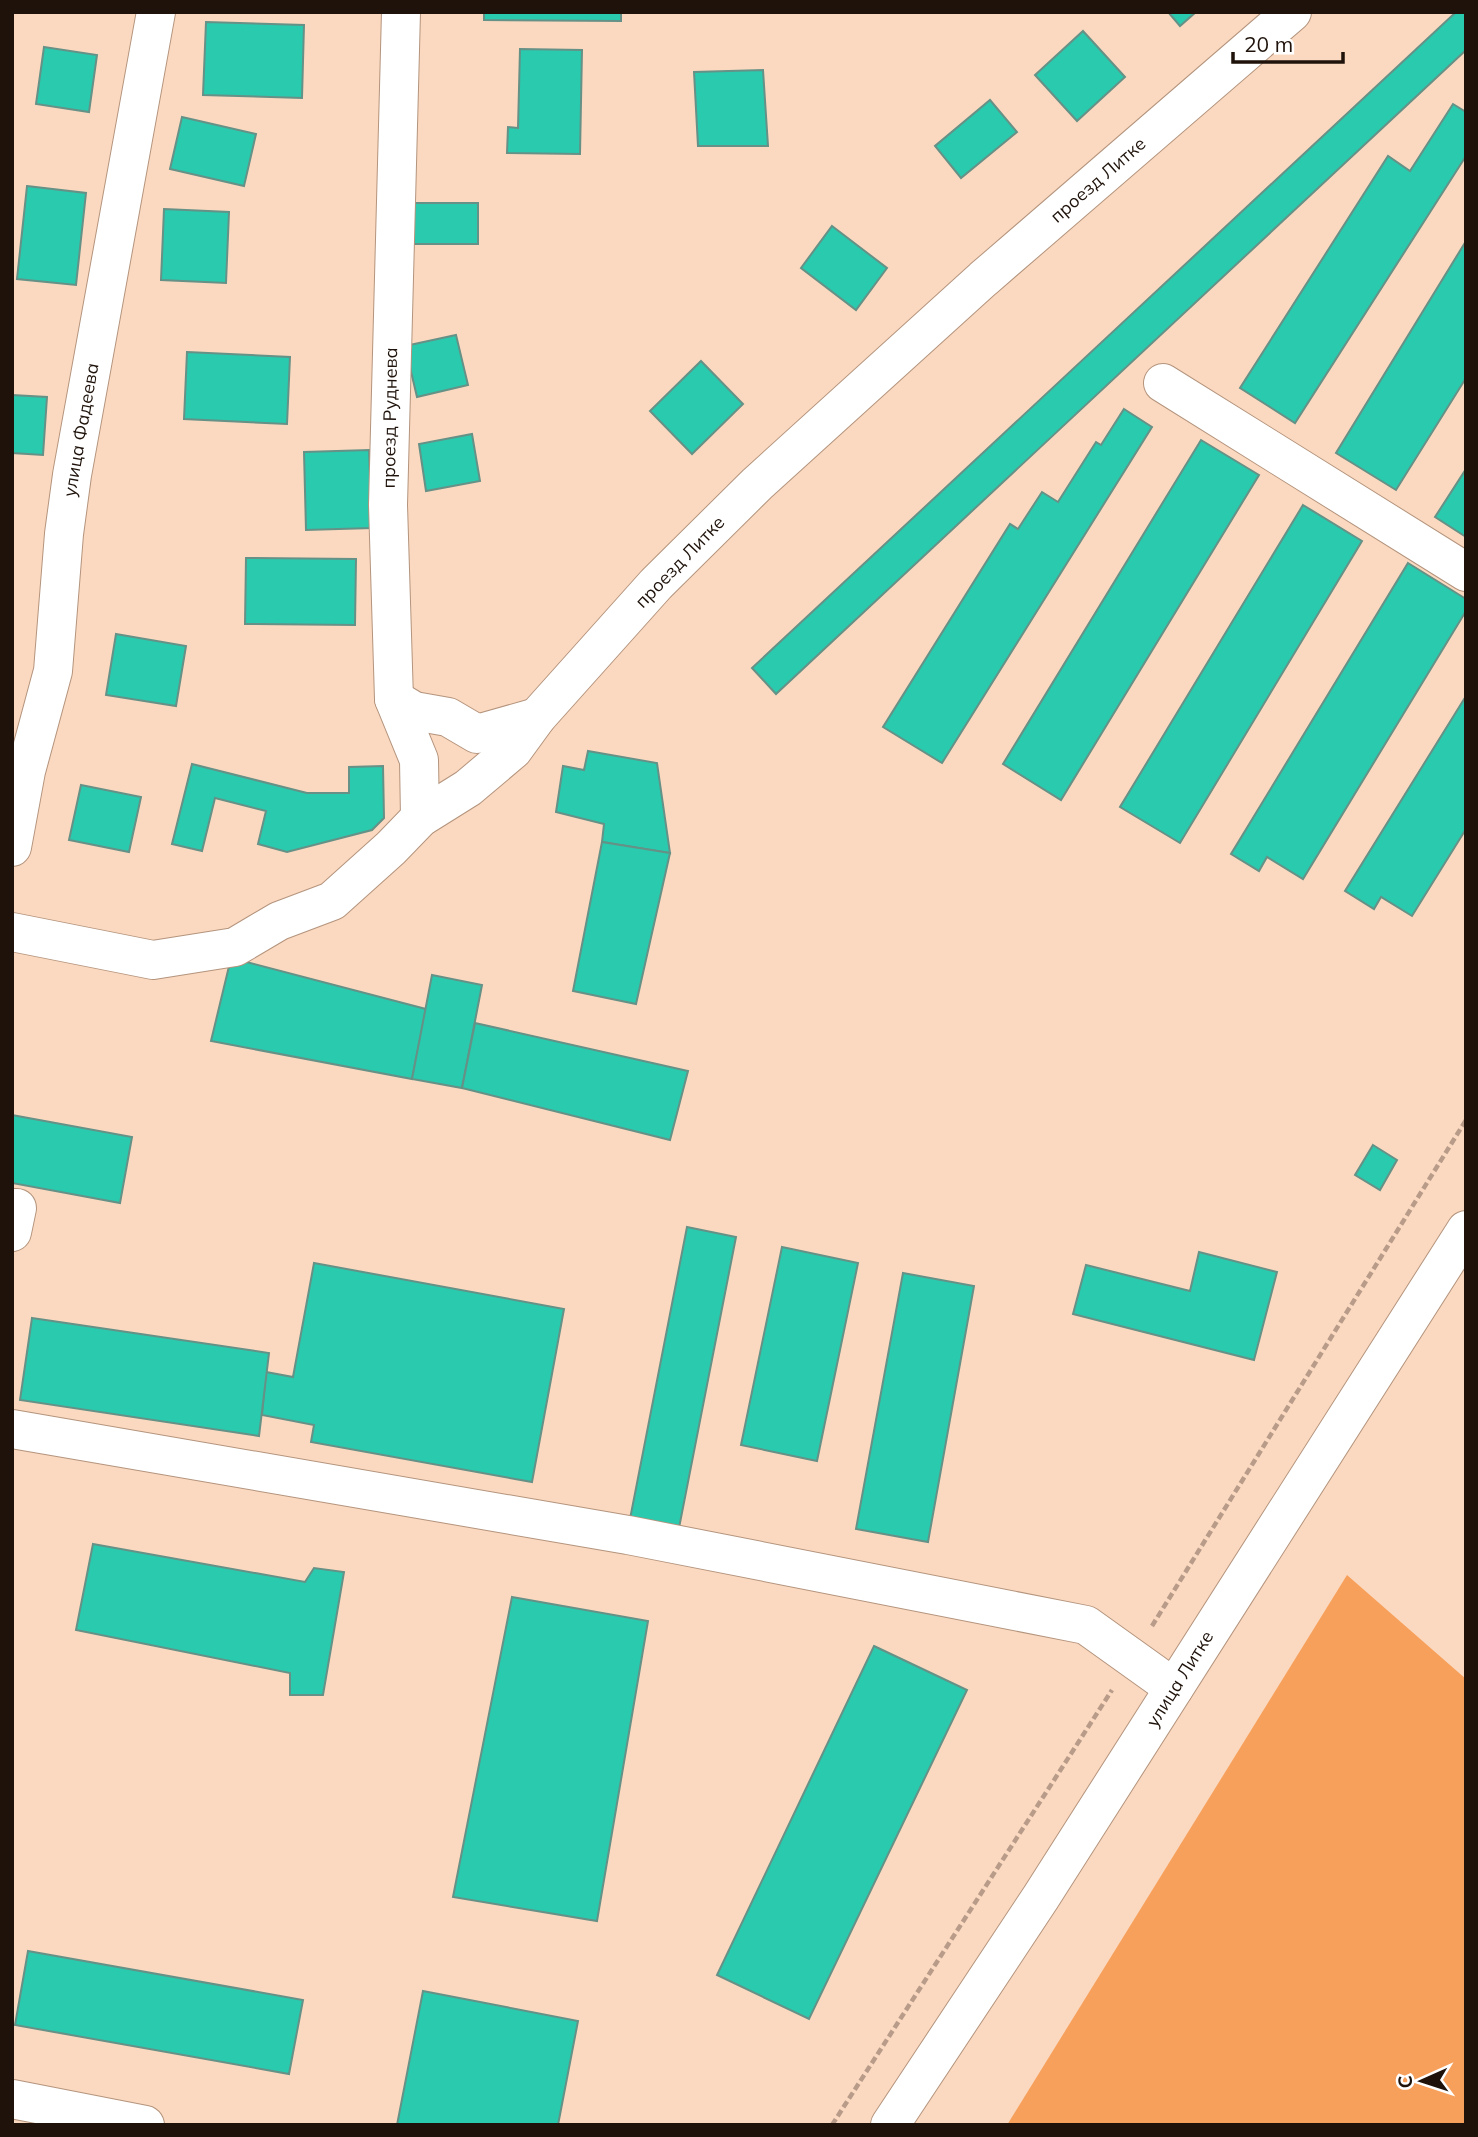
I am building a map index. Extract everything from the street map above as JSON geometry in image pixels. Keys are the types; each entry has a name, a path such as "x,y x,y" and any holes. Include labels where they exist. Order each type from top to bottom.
{"street":[{"name":"улица Фадеева","path":"12,847 26,771 53,671 64,534 72,475 156,12"},
{"name":"проезд Руднева","path":"401,12 388,505 394,699 419,760 420,818"},
{"name":"проезд Литке","path":"12,932 153,960 235,947 278,921 332,901 420,818 468,788 513,750 537,717 656,584 757,484 983,279 1292,12"},
{"path":"1163,383 1466,572"},
{"path":"394,699 414,711 448,717 477,734 537,717"},
{"path":"12,1208 17,1208 12,1232"},
{"name":"улица Литке","path":"890,2125 1049,1886 1466,1230"},
{"path":"12,1429 628,1535 1086,1625 1174,1688"},
{"path":"12,2099 145,2125"}],"shaded area":[{"path":"1347,1575 1466,1679 1466,2125 1007,2125"}],"building":[{"path":"484,12 621,12 621,21 484,20"},
{"path":"1168,12 1196,12 1180,26"},
{"path":"1456,12 1466,12 1466,50 776,694 752,668"},
{"path":"206,22 304,25 302,98 203,95"},
{"path":"1083,31 1125,77 1077,121 1035,75"},
{"path":"44,47 97,55 89,112 36,104"},
{"path":"520,49 582,50 580,154 507,153 508,127 518,128"},
{"path":"763,70 768,146 698,146 694,72"},
{"path":"990,100 1017,132 961,178 935,146"},
{"path":"1453,104 1466,112 1466,156 1295,423 1240,388 1388,156 1410,171"},
{"path":"182,117 256,134 244,186 170,169"},
{"path":"27,186 86,193 76,285 17,279"},
{"path":"411,203 478,203 478,244 410,244"},
{"path":"164,209 229,212 226,283 161,280"},
{"path":"832,226 887,268 856,310 801,268"},
{"path":"1466,241 1466,378 1396,490 1336,453"},
{"path":"456,335 468,385 417,397 405,346"},
{"path":"187,352 290,357 287,424 184,419"},
{"path":"701,361 743,404 692,454 650,411"},
{"path":"12,395 47,397 43,455 12,453"},
{"path":"1124,409 1152,427 942,763 883,727 1010,524 1018,529 1042,492 1058,502 1096,442 1101,445"},
{"path":"472,434 480,481 426,491 419,444"},
{"path":"1201,440 1259,475 1061,800 1003,764"},
{"path":"369,450 372,528 306,530 304,452"},
{"path":"1466,469 1466,537 1435,517"},
{"path":"1303,505 1362,541 1180,843 1120,807"},
{"path":"246,558 356,559 355,625 245,624"},
{"path":"1408,563 1466,599 1466,611 1303,879 1267,857 1259,871 1231,854"},
{"path":"116,634 186,646 176,706 106,695"},
{"path":"1466,696 1466,829 1412,916 1381,897 1374,909 1345,891"},
{"path":"588,751 657,763 670,853 602,842 604,824 556,812 563,766 584,770"},
{"path":"192,764 307,793 349,793 349,767 383,766 384,818 372,830 287,852 258,844 266,811 215,798 202,851 172,844"},
{"path":"81,785 141,797 129,852 69,840"},
{"path":"602,842 670,853 636,1004 573,991"},
{"path":"231,958 426,1009 412,1079 211,1041"},
{"path":"432,975 482,985 462,1088 412,1079"},
{"path":"475,1023 688,1071 670,1140 462,1088"},
{"path":"12,1115 132,1137 120,1203 12,1183"},
{"path":"1373,1145 1397,1160 1380,1190 1355,1175"},
{"path":"687,1227 736,1237 679,1528 630,1519"},
{"path":"782,1247 858,1263 817,1461 741,1445"},
{"path":"1199,1252 1277,1272 1254,1360 1073,1314 1086,1265 1190,1291"},
{"path":"314,1263 564,1309 532,1482 311,1442 314,1425 262,1415 266,1372 293,1377"},
{"path":"903,1273 974,1286 928,1542 856,1529"},
{"path":"32,1318 269,1353 259,1436 20,1400"},
{"path":"93,1544 305,1582 314,1568 344,1572 323,1695 290,1695 290,1673 76,1630"},
{"path":"512,1597 648,1621 597,1921 453,1897"},
{"path":"874,1646 967,1690 809,2019 717,1975"},
{"path":"28,1951 303,2000 289,2074 15,2025"},
{"path":"423,1991 578,2021 558,2125 397,2125"}]}
